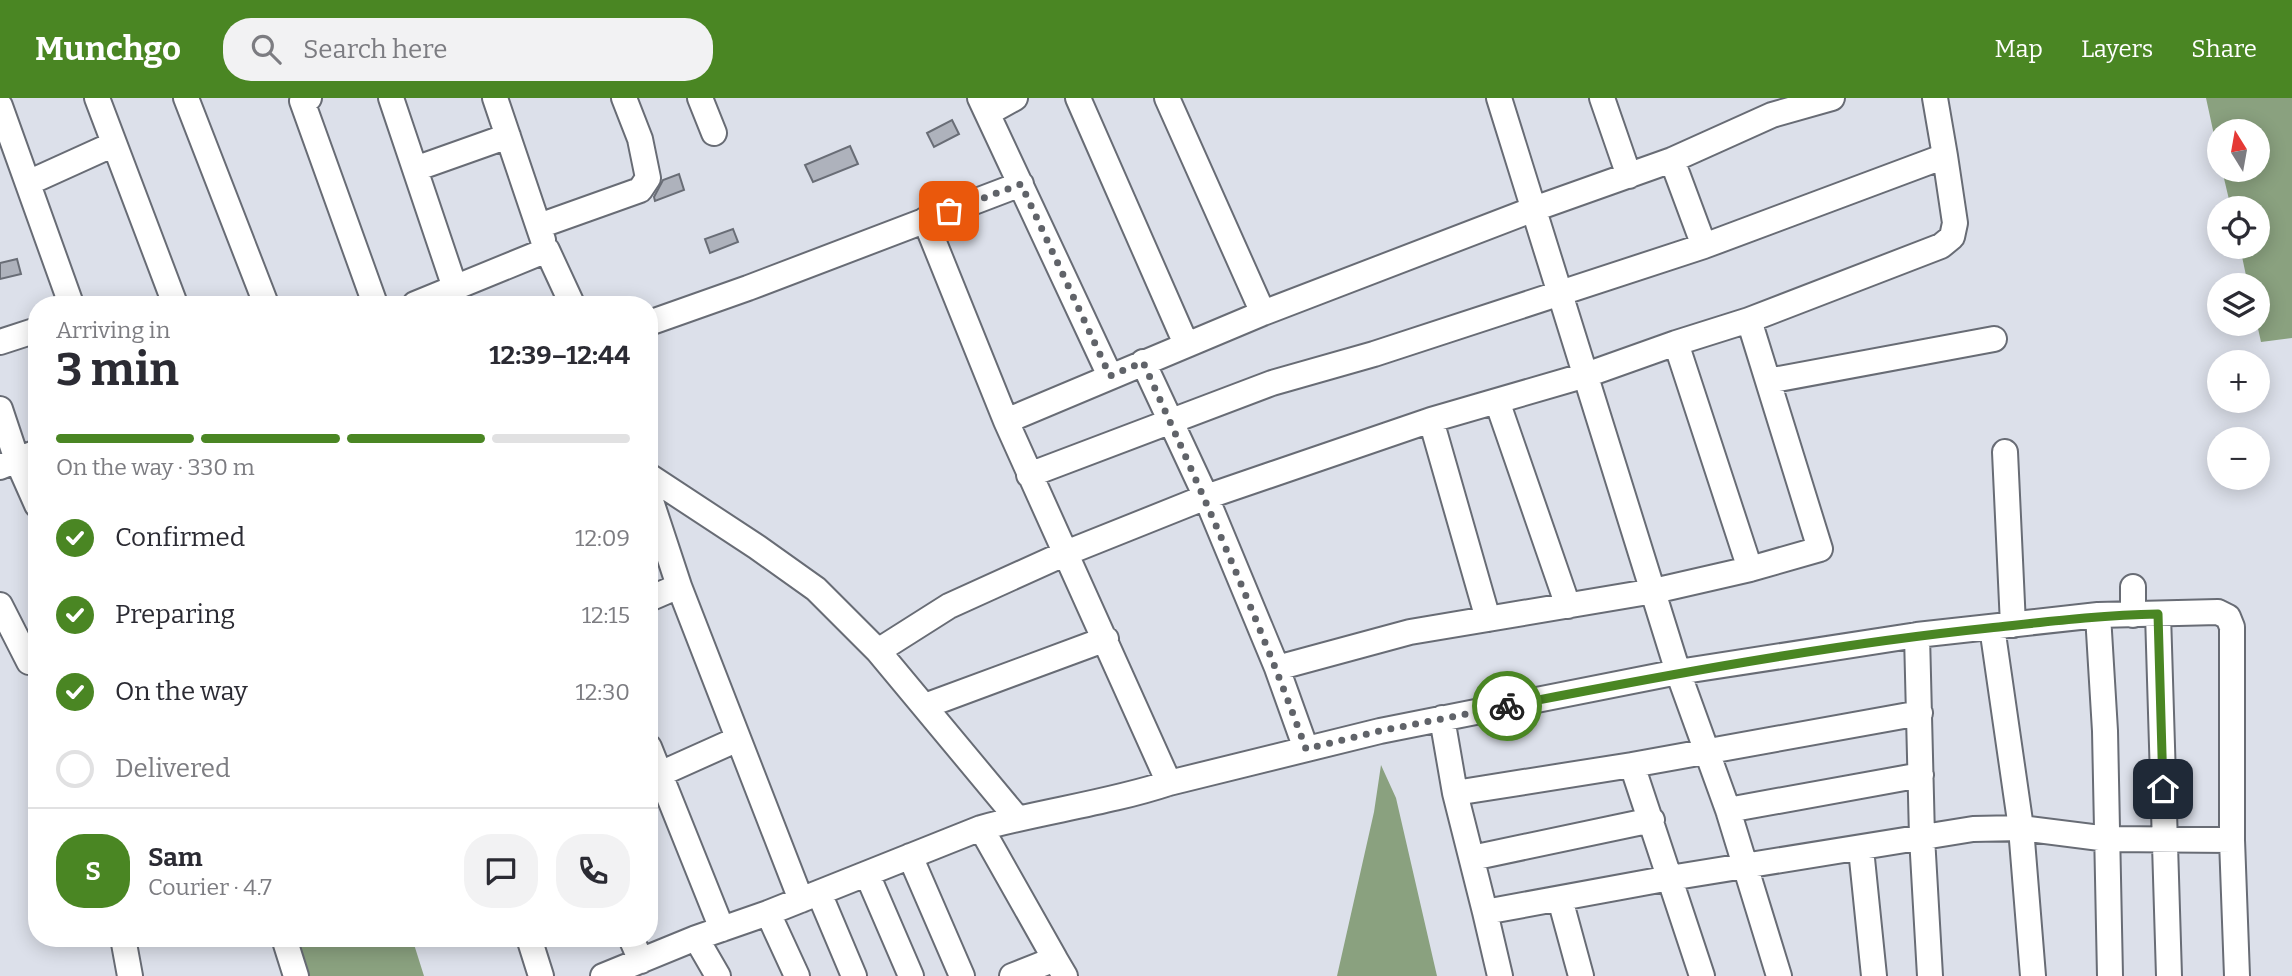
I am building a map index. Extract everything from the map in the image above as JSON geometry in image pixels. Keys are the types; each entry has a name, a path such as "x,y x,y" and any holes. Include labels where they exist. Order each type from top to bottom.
{"street":[{"path":"97,98 172,296"},
{"path":"186,98 263,296"},
{"path":"391,98 455,288"},
{"path":"495,98 547,250 568,296"},
{"path":"539,226 640,190 647,181 640,139 624,98"},
{"path":"700,98 713,133"},
{"path":"1015,98 984,105 1110,376"},
{"path":"1078,98 1186,344"},
{"path":"1167,98 1263,313"},
{"path":"1499,98 1678,672 1728,810 1779,976"},
{"path":"1602,98 1629,176"},
{"path":"1006,421 1263,313 1534,209 1672,160 1769,107 1832,98"},
{"path":"878,651 948,606 1066,553 1206,497 1431,420 1586,375 1749,320 1941,246 1952,237 1955,223 1935,98"},
{"path":"304,99 372,296"},
{"path":"0,106 68,296"},
{"path":"415,169 508,136"},
{"path":"28,183 114,144"},
{"path":"1029,475 1272,383 1374,354 1704,246 1945,156"},
{"path":"1672,160 1704,246"},
{"path":"658,320 1021,184"},
{"path":"925,220 1029,475 1106,639 1169,783"},
{"path":"435,296 547,250"},
{"path":"1277,668 1410,632 1654,591 1750,569 1820,549 1749,320"},
{"path":"0,342 28,333"},
{"path":"1768,381 1994,339"},
{"path":"1675,343 1750,569"},
{"path":"1143,362 1206,497 1277,668 1306,749"},
{"path":"1497,401 1568,606"},
{"path":"0,409 28,484"},
{"path":"1431,420 1488,619"},
{"path":"2005,452 2003,626 2033,976"},
{"path":"658,482 816,589 878,651 1017,818"},
{"path":"658,522 679,586 738,738 810,897 855,976"},
{"path":"658,595 679,586"},
{"path":"2133,586 2133,615"},
{"path":"0,605 28,655"},
{"path":"658,945 696,938 768,914 981,828 1143,792 1306,749 1442,718 1678,672 1917,635 2098,615 2218,612 2228,617 2232,627 2232,840 2237,976"},
{"path":"2158,614 2169,976"},
{"path":"2098,615 2108,839 2110,976"},
{"path":"1917,635 1922,837 1930,976"},
{"path":"925,706 1106,639"},
{"path":"1455,793 1632,765 1920,713"},
{"path":"1442,718 1455,793 1500,976"},
{"path":"723,929 658,786 738,738"},
{"path":"1632,765 1653,820 1702,976"},
{"path":"1728,810 1921,775"},
{"path":"1472,858 1653,820"},
{"path":"981,828 1060,967 1012,976"},
{"path":"1485,912 1670,878 1973,829 2021,828 2108,839 2232,840"},
{"path":"1861,849 1874,976"},
{"path":"910,856 962,976"},
{"path":"867,874 911,976"},
{"path":"1560,900 1581,976"},
{"path":"768,914 797,976"},
{"path":"696,938 718,976"},
{"path":"125,947 130,976"},
{"path":"287,947 296,976"},
{"path":"532,947 541,976"},
{"path":"603,976 636,949"}],"shaded area":[{"path":"2206,98 2292,98 2292,338 2261,342 2260,336 2270,336 2270,273 2245,273 2243,259 2270,259 2270,196 2228,196 2225,182 2270,182 2270,119 2211,119"},
{"path":"1381,765 1396,798 1437,976 1337,976 1374,812"},
{"path":"301,947 415,947 424,976 309,976"}],"building":[{"path":"952,120 959,134 934,147 927,133"},
{"path":"850,146 858,164 813,182 805,165"},
{"path":"679,174 684,190 655,201 654,197 663,180"},
{"path":"733,229 738,242 710,253 705,239"},
{"path":"17,259 21,274 0,279 0,263"}],"way so far":[{"path":"949,211 1021,184 1110,376 1143,362 1206,497 1277,668 1306,749 1380,731 1507,706"}],"route":[{"path":"1507,706 1678,672 1917,635 2098,615 2158,614 2163,789"}]}
